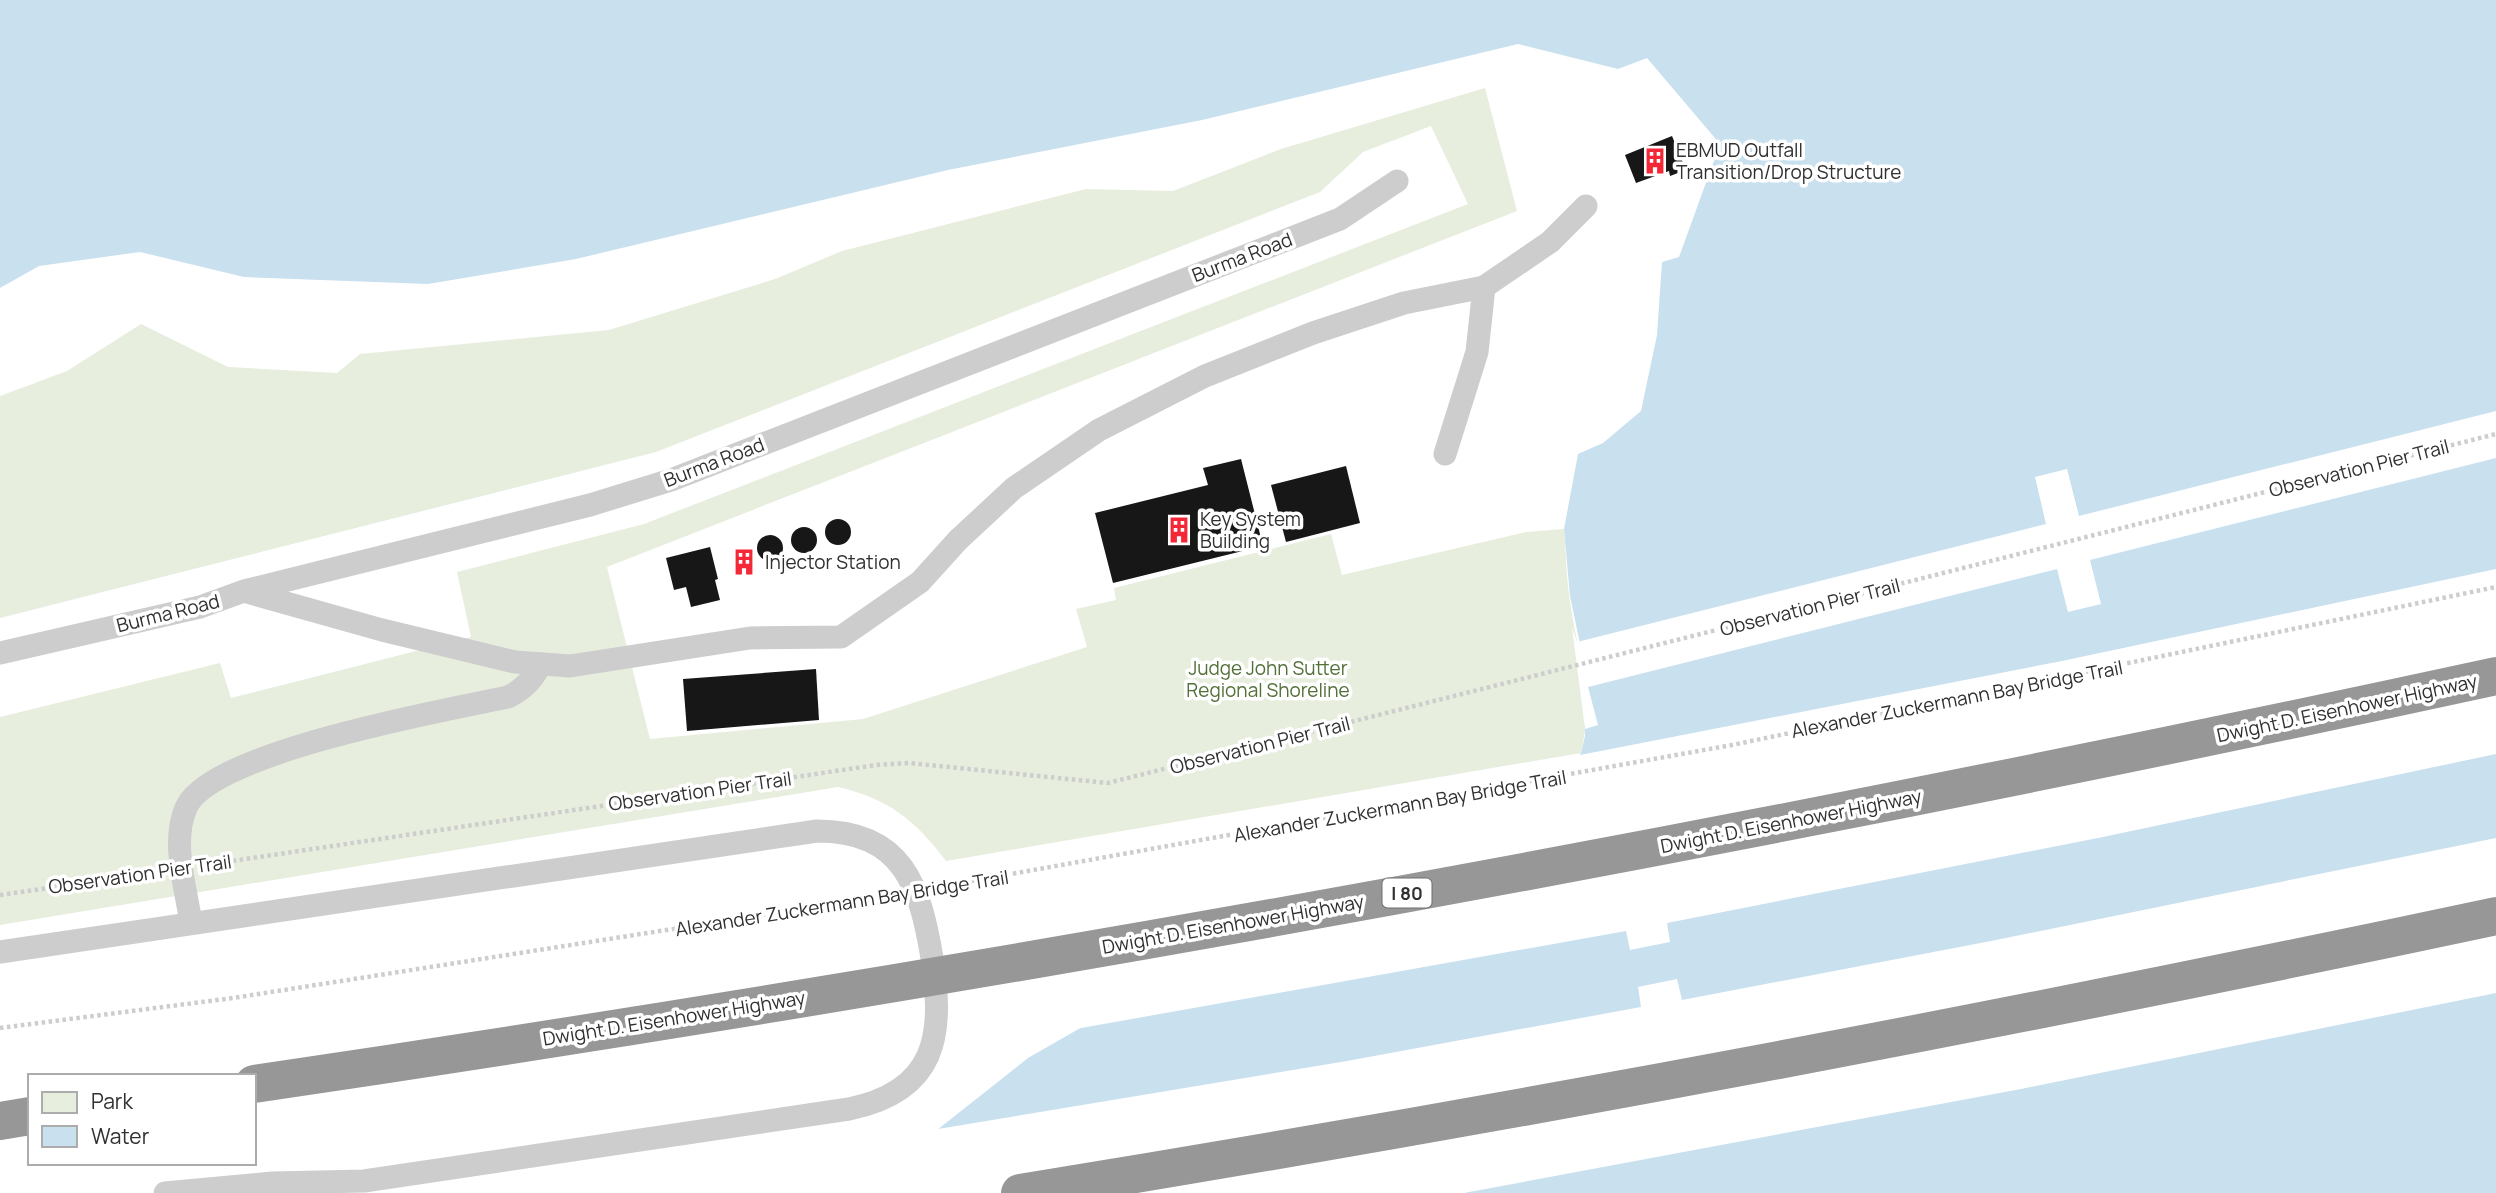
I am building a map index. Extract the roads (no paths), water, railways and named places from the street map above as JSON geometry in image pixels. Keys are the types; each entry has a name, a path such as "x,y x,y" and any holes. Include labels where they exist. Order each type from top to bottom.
{"highway":[{"name":"Dwight D. Eisenhower Highway","path":"256,1084 938,976 1608,857 2082,764 2496,676"},
{"path":"1020,1193 1360,1136 1844,1047 2496,916"},
{"path":"0,1121 28,1116"}],"lane":[{"name":"Burma Road","path":"0,653 200,607 244,591 590,505 671,480 1340,219 1396,181"},
{"path":"244,591 382,630 515,662 570,666 750,638 841,636 920,582 958,540 1014,488 1099,430 1205,376 1313,333 1404,303 1484,287 1550,242 1586,206"},
{"path":"1445,454 1477,352 1484,287"},
{"path":"191,923 181,841 183,815 195,795 215,780 309,743 508,697 520,691 541,663"},
{"path":"0,952 817,831 852,834 876,844 912,881 924,912 938,1000 938,1017 931,1050 924,1064 903,1088 889,1096 849,1109 364,1181 272,1183 166,1193"},
{"path":"322,1193 364,1181"}],"water":[{"path":"0,0 2496,0 2496,1193 842,1193 937,1130 1028,1058 1110,1011 1398,924 1455,898 1549,808 1581,753 1585,736 1580,644 1570,596 1564,529 1578,454 1603,443 1641,411 1657,335 1662,262 1679,257 1720,144 1647,58 1618,69 1518,44 1202,120 948,170 576,259 428,284 244,277 140,252 39,266 0,288"}],"place":[{"name":"EBMUD Outfall Transition/Drop Structure","path":"1655,161"},
{"name":"Key System Building","path":"1179,530"},
{"name":"Injector Station","path":"744,562"}],"park label":[{"name":"Judge John Sutter Regional Shoreline","path":"1268,679"}]}
